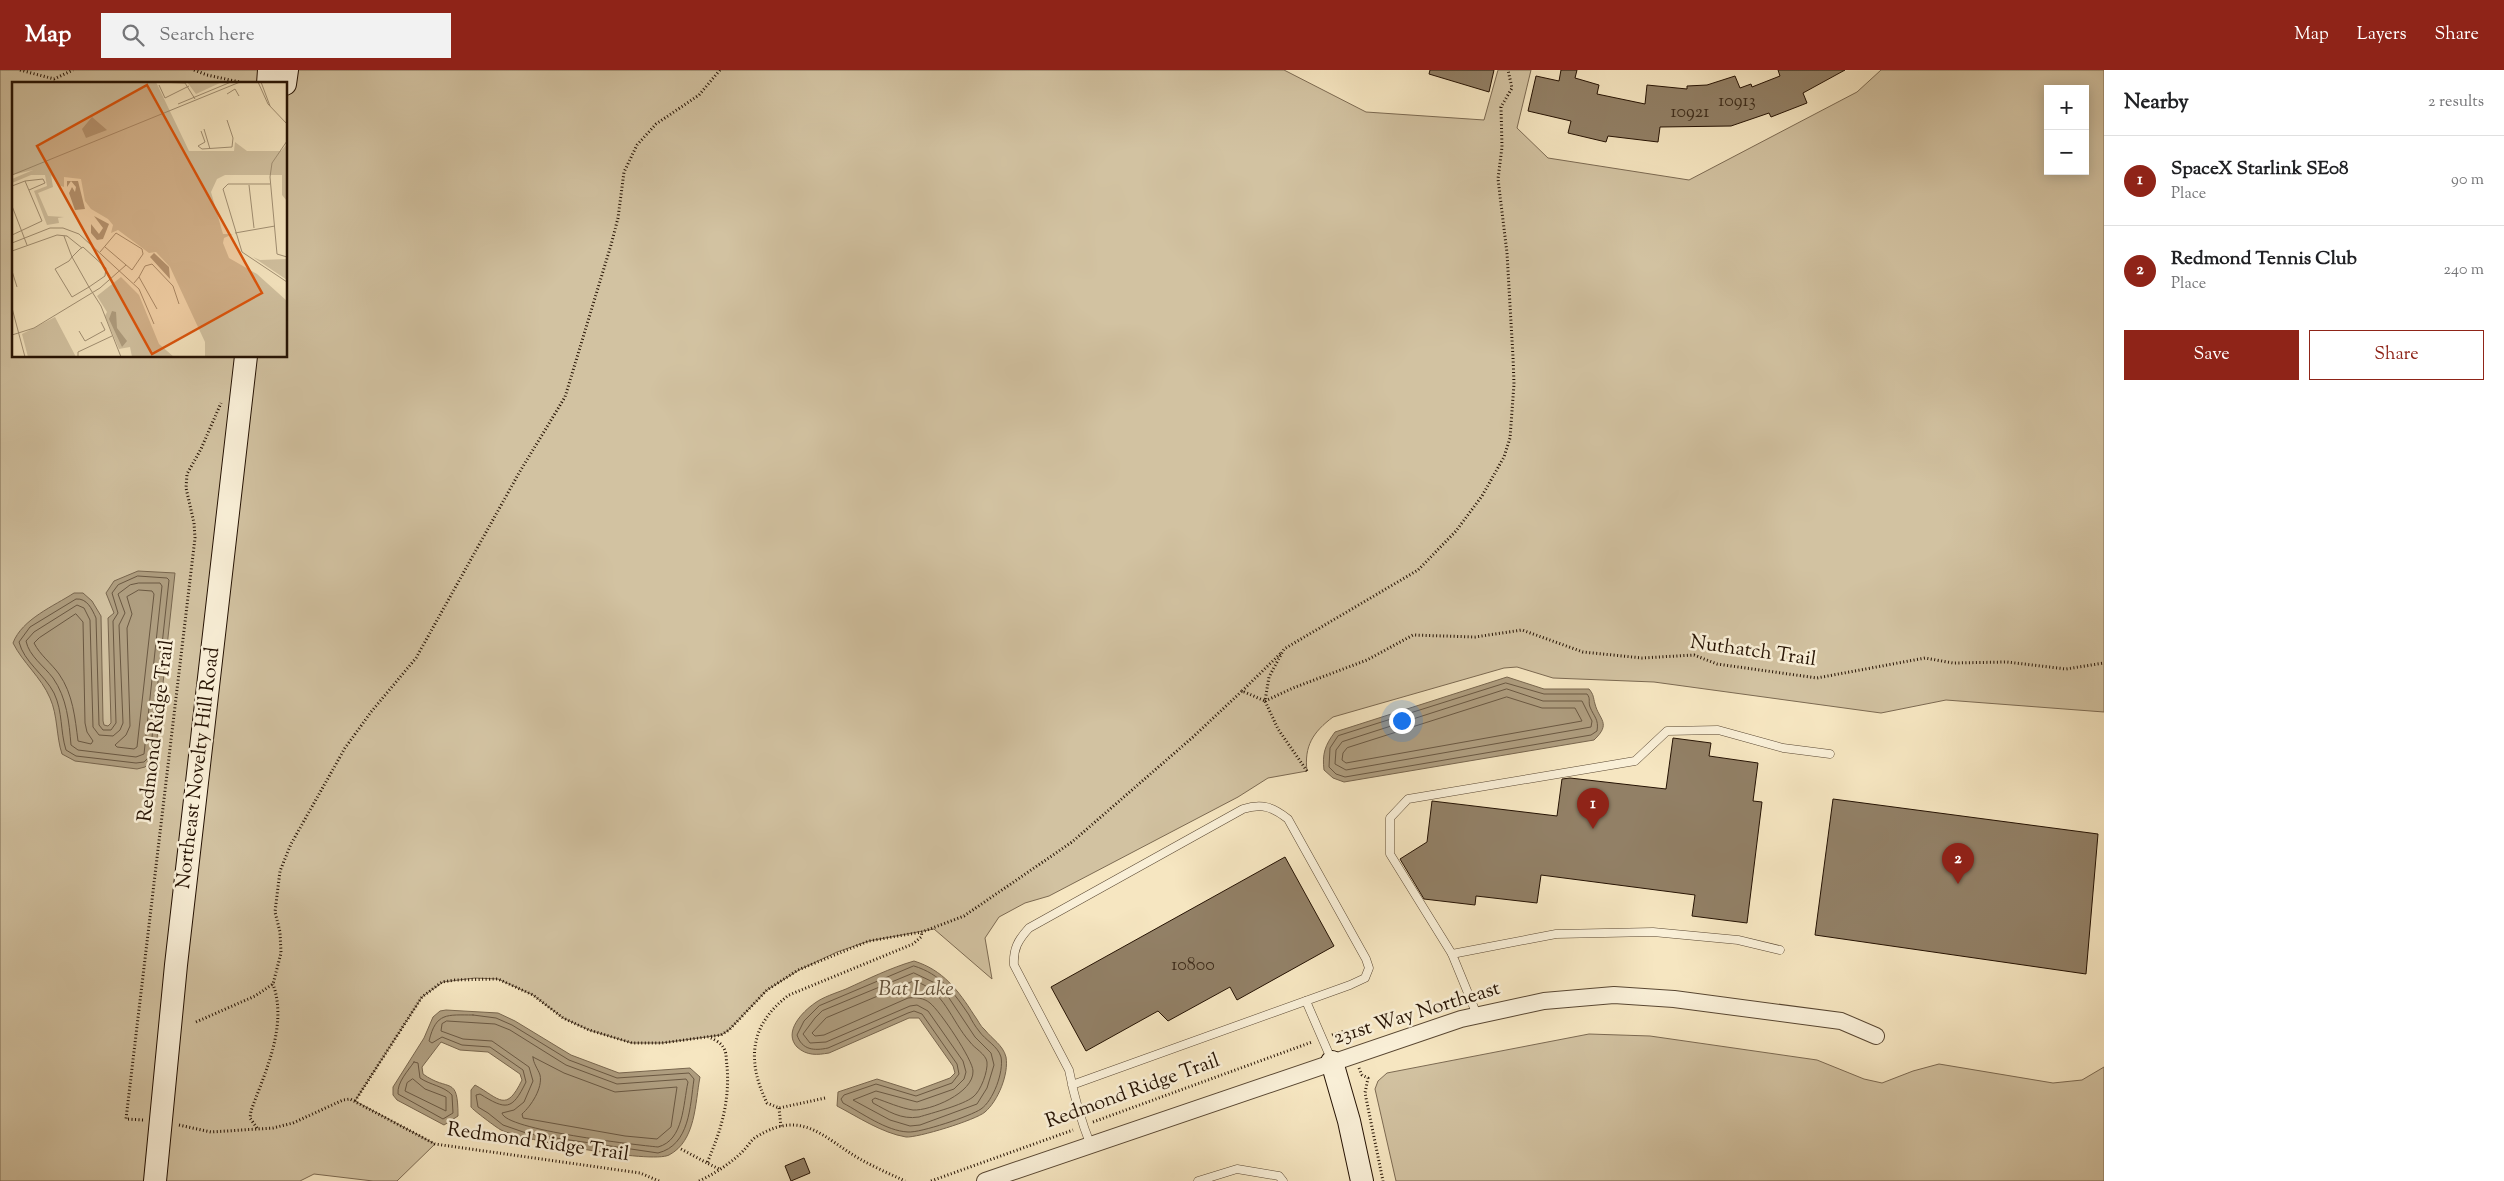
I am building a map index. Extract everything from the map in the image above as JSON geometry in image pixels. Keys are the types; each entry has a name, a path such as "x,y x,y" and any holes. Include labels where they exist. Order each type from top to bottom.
{"main road":[{"name":"Northeast Novelty Hill Road","path":"154,1181 176,965 246,358"},
{"path":"1332,1062 1349,1121 1362,1181"}],"street":[{"name":"231st Way Northeast","path":"985,1181 1332,1062 1477,1015 1544,1001 1614,995 1731,1006 1841,1021 1876,1036"}],"lane":[{"path":"1477,1015 1452,954 1390,854 1390,818 1408,799 1635,761 1667,732 1718,730 1783,748 1830,754"},
{"path":"1072,1085 1365,978 1369,968 1366,959 1288,819 1266,806 1255,805 1243,809 1029,928 1018,940 1013,954 1014,965 1021,982 1069,1070 1072,1085 1083,1126 1091,1146"},
{"path":"1452,954 1556,934 1653,932 1738,940 1780,950"},
{"path":"1306,1001 1332,1062"},
{"path":"1198,1181 1237,1169 1280,1176 1283,1181"}],"path":[{"path":"20,70 54,79 73,70"},
{"path":"194,70 206,75 239,82"},
{"path":"258,1129 250,1118 277,1031 278,999 273,984 281,953 276,912 280,872 291,844 345,748 371,712 416,658 519,473 565,397 613,236 629,160 637,145 656,124 699,95 720,70"},
{"path":"188,1127 211,1132 274,1128 293,1123 343,1100 355,1101 422,997 442,982 475,978 498,979 533,995 564,1018 589,1030 632,1043 662,1043 721,1036 767,990 798,970 869,941 922,932 964,916 1072,842 1193,737 1284,649 1418,570 1456,531 1482,496 1504,457 1510,438 1514,384 1513,357 1507,253 1498,179 1502,147 1501,107 1512,88 1508,70"},
{"name":"Redmond Ridge Trail","path":"126,1119 195,538 186,488 186,474 201,449 224,395"},
{"name":"Nuthatch Trail","path":"1265,701 1293,688 1367,660 1413,635 1475,637 1522,630 1582,652 1642,658 1694,655 1717,664 1817,678 1925,658 1953,663 2007,662 2066,669 2104,663"},
{"path":"1284,649 1269,677 1265,701 1278,729 1307,771"},
{"path":"1242,690 1265,701"},
{"path":"825,1098 779,1108 767,1103 754,1059 756,1035 770,1012 789,995 913,944 921,937 922,932"},
{"path":"196,1022 256,996 273,984"},
{"name":"Redmond Ridge Trail","path":"932,1181 1344,1031"},
{"path":"707,1163 717,1140 726,1108 729,1087 726,1055 723,1047 710,1037"},
{"path":"1368,1078 1365,1094 1383,1181"},
{"name":"Redmond Ridge Trail","path":"355,1101 435,1144 640,1173 659,1181"},
{"path":"779,1108 781,1127"},
{"path":"699,1181 742,1153 754,1139 781,1127 809,1127 820,1132 859,1159 905,1181"},
{"path":"681,1149 719,1169"}],"shaded area":[{"path":"0,70 1284,70 1366,112 1484,120 1498,70 1531,70 1517,128 1548,158 1689,180 1857,92 1881,70 2104,70 2104,712 1946,700 1881,713 1654,682 1553,678 1517,667 1504,668 1333,717 1320,728 1311,740 1307,754 1307,771 1268,778 1238,797 1049,896 1025,903 999,917 985,938 992,979 934,929 869,941 837,952 799,970 767,990 729,1030 721,1035 662,1043 632,1043 589,1030 563,1018 533,995 498,979 475,978 443,982 422,997 355,1101 435,1144 397,1181 373,1181 314,1174 300,1181 0,1181"},
{"path":"1589,1034 1650,1036 1817,1060 1864,1079 1882,1083 1913,1071 1939,1064 2053,1083 2082,1080 2104,1067 2104,1181 1396,1181 1375,1089 1378,1081 1387,1073"}],"water":[{"path":"138,571 175,573 155,757 145,767 137,769 75,761 62,754 50,698 42,683 13,643 17,634 39,614 74,593 83,593 92,601 101,616 103,721 104,725 108,726 111,723 108,618 114,613 106,593 114,581"},
{"path":"1507,677 1544,689 1589,689 1603,722 1602,729 1594,740 1344,782 1333,778 1324,770 1323,759 1325,750 1335,732"},
{"name":"Bat Lake","path":"914,961 942,975 956,989 982,1027 1002,1049 1006,1057 1006,1071 1002,1087 985,1112 946,1128 922,1135 906,1137 879,1128 837,1106 838,1092 877,1079 915,1091 950,1078 955,1073 953,1066 919,1018 909,1018 825,1054 812,1054 801,1050 793,1041 792,1035 793,1029 800,1017 818,1001 888,970"},
{"path":"440,1011 498,1013 515,1021 571,1055 619,1073 690,1068 700,1077 693,1120 685,1141 669,1155 658,1157 638,1156 558,1145 501,1130 471,1107 471,1090 475,1085 497,1098 507,1100 522,1080 520,1074 488,1052 460,1050 441,1042 422,1067 423,1074 454,1089 458,1103 458,1116 444,1125 397,1100 393,1095 393,1087 424,1038 433,1017"}],"building":[{"path":"1430,70 1494,70 1489,92 1429,74"},
{"path":"1561,70 1577,70 1575,78 1599,85 1597,94 1645,104 1647,85 1687,89 1687,86 1707,85 1735,76 1740,88 1751,84 1752,87 1780,76 1778,70 1845,70 1803,93 1807,103 1771,117 1769,113 1731,126 1660,127 1658,142 1608,136 1606,142 1568,133 1571,121 1528,111 1536,76 1559,81"},
{"path":"1673,738 1711,743 1709,756 1758,763 1753,801 1762,802 1747,923 1692,916 1695,895 1541,875 1537,903 1476,896 1475,905 1424,899 1400,859 1427,842 1432,801 1557,816 1562,779 1570,778 1666,789"},
{"path":"1833,799 2098,834 2086,974 1815,935"},
{"path":"1285,857 1334,946 1237,1000 1230,987 1168,1021 1158,1011 1086,1051 1051,987"},
{"path":"804,1158 810,1173 791,1181 785,1166"}],"place":[{"name":"SpaceX Starlink SE08","path":"1593,829"},
{"name":"Redmond Tennis Club","path":"1958,884"}]}
